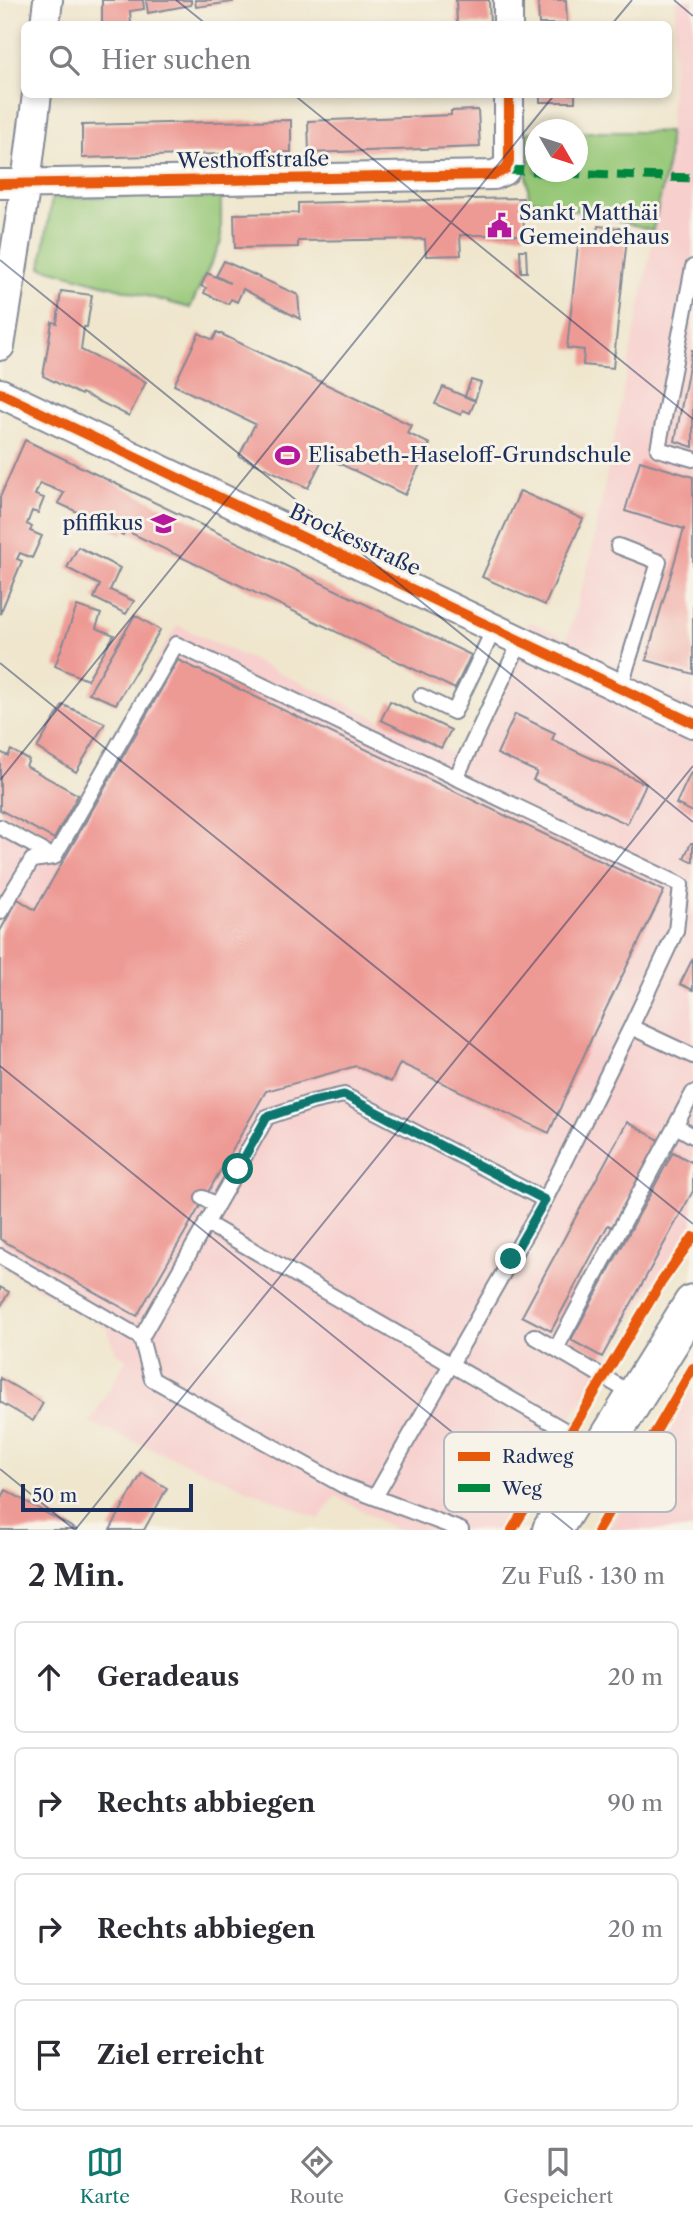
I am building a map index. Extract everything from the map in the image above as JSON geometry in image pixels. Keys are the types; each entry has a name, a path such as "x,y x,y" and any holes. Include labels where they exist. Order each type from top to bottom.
{"main road":[{"path":"613,1432 693,1304"},
{"path":"552,1530 563,1512"}],"street":[{"path":"45,21 48,0"},
{"path":"508,0 508,21"},
{"path":"0,346 13,183 36,98"},
{"name":"Westhoffstraße","path":"13,183 494,175 505,170 509,162 509,98"},
{"name":"Brockesstraße","path":"0,393 693,723"}],"lane":[{"path":"693,267 658,449 693,459"},
{"path":"618,546 659,562 620,688"},
{"path":"421,696 454,712 495,627"},
{"path":"456,778 520,639"},
{"path":"0,912 32,860 54,856 176,644 681,886 676,931 545,1200 375,1497"},
{"path":"0,827 54,856"},
{"path":"631,1027 693,1056"},
{"path":"557,1347 693,1093"},
{"path":"461,1530 342,1485 152,1379 141,1338 206,1223 210,1202 267,1117 344,1095 545,1200"},
{"path":"676,1126 693,1136"},
{"path":"206,1223 569,1432"},
{"path":"0,1256 141,1338"},
{"path":"534,1336 557,1347 635,1396"}],"shaded area":[{"path":"676,0 693,0 693,1228 654,1281 562,1432 444,1432 444,1512 513,1512 502,1530 396,1530 336,1496 319,1519 90,1423 127,1359 116,1352 106,1328 0,1266 0,810 54,839 177,625 464,759 529,621 567,639 591,555 668,162"},
{"path":"693,1385 693,1530 608,1530 618,1512 676,1512 676,1432 665,1432"}],"green space":[{"path":"588,132 669,132 668,162 653,230 529,199 527,182 588,182"},
{"path":"221,195 221,242 190,308 41,267 52,198"}],"building":[{"path":"102,0 143,0 144,9 130,11 131,21 102,21"},
{"path":"146,0 191,0 191,5 148,13"},
{"path":"195,0 233,0 233,2 196,7"},
{"path":"456,0 489,0 490,21 457,21"},
{"path":"538,0 566,0 567,21 539,21"},
{"path":"540,98 575,98 575,102 540,102"},
{"path":"478,110 480,147 309,153 308,121 451,115 451,111"},
{"path":"291,120 291,152 82,158 82,125"},
{"path":"523,198 524,235 460,235 461,255 426,256 425,239 298,241 298,247 235,248 234,214 298,213 298,203"},
{"path":"598,226 628,229 613,368 583,365 584,350 567,348 579,236 596,238"},
{"path":"520,250 526,250 527,272 521,272"},
{"path":"224,261 298,295 300,319 243,289 237,302 231,299 228,304 204,293 206,288 201,286 207,273 230,283 216,276"},
{"path":"61,291 92,295 81,350 146,382 129,416 43,376 52,322 57,323"},
{"name":"Elisabeth-Haseloff-Grundschule","path":"217,332 411,425 407,433 430,444 405,495 324,456 308,488 239,456 255,424 174,385 199,333 213,340"},
{"path":"693,350 693,447 675,441"},
{"path":"471,380 481,383 475,400 465,396"},
{"path":"443,387 475,401 470,413 463,410 461,415 435,404"},
{"path":"25,440 471,655 455,689 125,530 123,535 95,522 98,517 90,513 88,517 58,503 64,493 40,483 35,495 44,498 38,513 32,511 27,524 32,527 30,531 42,536 32,558 20,553 17,559 22,561 0,614 0,497"},
{"path":"640,461 693,477 693,674 646,660 684,529 625,511"},
{"path":"520,491 583,519 545,605 482,577"},
{"path":"78,547 120,568 110,590 134,601 126,614 94,598 100,585 67,568"},
{"path":"77,606 101,614 96,628 114,635 87,680 55,666"},
{"path":"135,615 160,630 116,704 89,693"},
{"path":"178,660 664,891 594,1033 549,1133 400,1063 391,1082 356,1066 266,1091 137,1316 0,1239 0,931 18,899 35,910"},
{"path":"390,701 451,730 441,748 381,720"},
{"path":"63,705 105,723 76,772 37,748"},
{"path":"515,714 555,733 552,740 646,784 627,824 533,780 537,772 497,754"},
{"path":"11,750 29,760 26,766 78,795 54,839 0,810 0,752 8,756"},
{"path":"691,772 693,773 693,812 676,804"},
{"path":"693,843 693,862 684,858"},
{"path":"693,958 693,990 680,984"},
{"path":"627,1122 659,1140 612,1227 608,1225 551,1331 522,1316"},
{"path":"673,1152 693,1163 693,1191 602,1357 571,1340"},
{"path":"0,1287 9,1292 0,1308"},
{"path":"0,1378 43,1403 33,1421 0,1402"},
{"path":"142,1473 167,1488 144,1530 110,1530"},
{"path":"6,1490 77,1530 0,1530 0,1501"}],"marked path":[{"path":"505,170 525,171"},
{"path":"588,174 693,178"}],"cycle path":[{"path":"0,184 494,175 505,170 509,162 509,98"},
{"path":"0,393 693,723"},
{"path":"571,1432 660,1284 693,1237"},
{"path":"655,1432 693,1368"},
{"path":"512,1530 523,1512"},
{"path":"598,1530 609,1512"}],"place":[{"name":"Sankt Matthäi Gemeindehaus","path":"499,225"},
{"name":"Elisabeth-Haseloff-Grundschule","path":"288,455"},
{"name":"pfiffikus","path":"163,523"}],"route":[{"path":"238,1169 267,1117 344,1095 545,1200 511,1259"}]}
